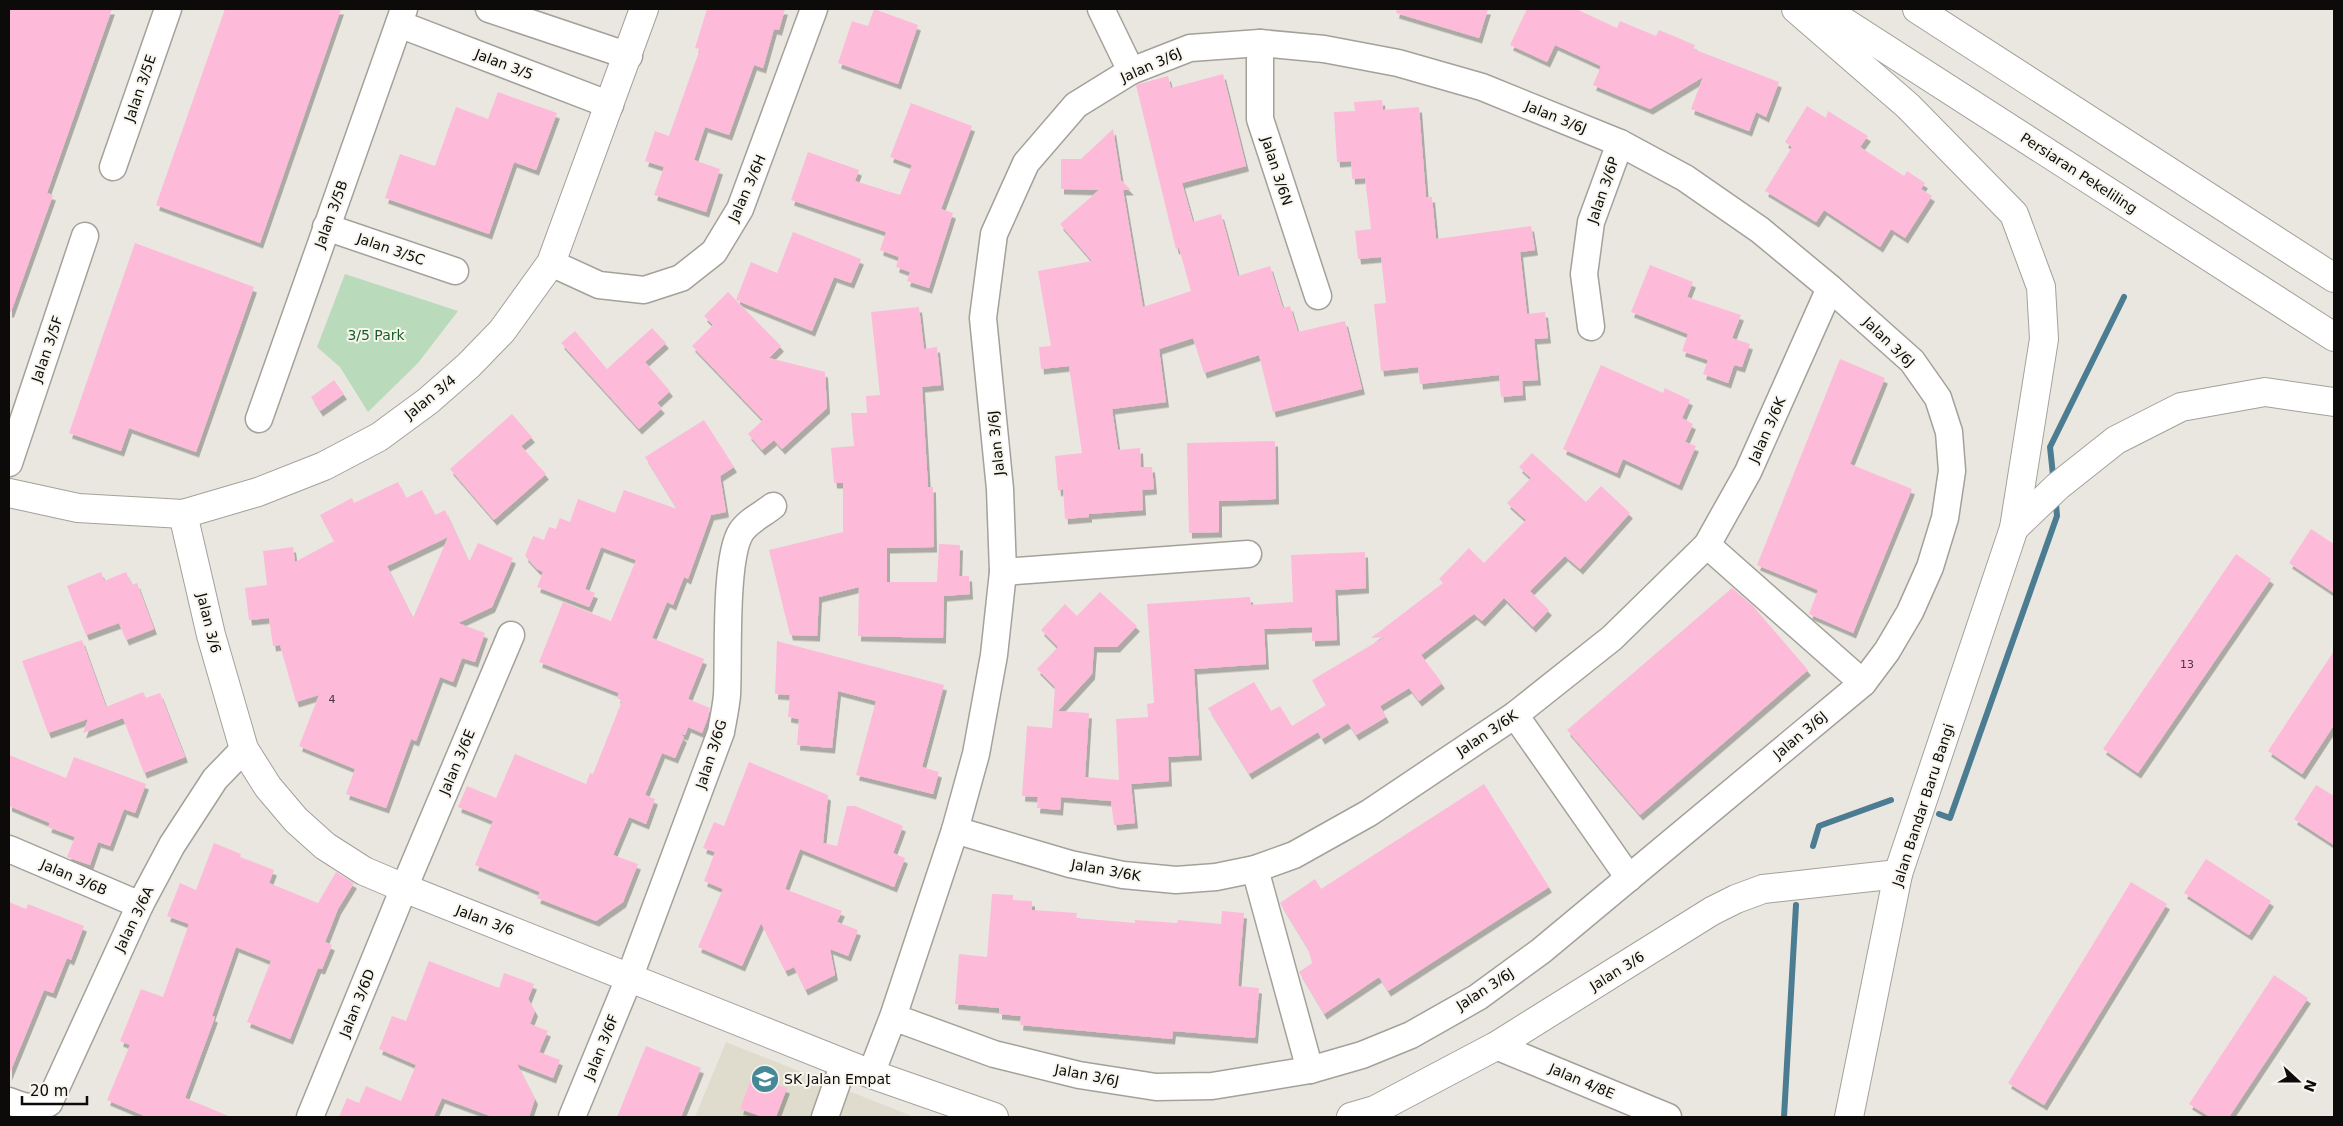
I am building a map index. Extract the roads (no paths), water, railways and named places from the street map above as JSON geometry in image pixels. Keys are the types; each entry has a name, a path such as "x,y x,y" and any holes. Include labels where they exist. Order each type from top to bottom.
{"street":[{"name":"Jalan 3/5E","path":"112,167 168,9"},
{"path":"489,9 629,56"},
{"name":"Jalan 3/4","path":"9,493 78,508 183,514 258,492 324,466 379,437 428,401 469,365 502,331 551,263 629,56 644,9"},
{"name":"Jalan 3/6H","path":"551,263 599,284 644,290 681,278 714,252 740,209 814,9"},
{"path":"1102,9 1131,71"},
{"name":"Jalan Bandar Baru Bangi","path":"1796,9 1908,106 2014,214 2042,287 2044,339 2014,528 1898,874 1849,1117"},
{"name":"Persiaran Pekeliling","path":"1824,9 2334,337"},
{"path":"1917,9 2334,278"},
{"name":"Jalan 3/5","path":"401,16 610,105"},
{"name":"Jalan 3/5B","path":"259,419 401,16"},
{"name":"Jalan 3/6J","path":"871,1074 893,1017 955,830 976,754 994,655 1004,572 1000,489 983,318 994,234 1026,163 1076,105 1131,71 1190,48 1260,42 1324,49 1398,63 1482,87 1620,143 1685,178 1760,230 1830,288 1912,361 1938,398 1949,432 1952,471 1945,518 1930,567 1888,651 1863,683 1541,951 1478,996 1411,1035 1362,1055 1310,1070 1212,1086 1156,1087 1079,1075 994,1054 893,1017"},
{"name":"Jalan 3/6N","path":"1260,42 1260,119 1318,296"},
{"name":"Jalan 3/6P","path":"1591,327 1584,274 1591,222 1620,143"},
{"name":"Jalan 3/5C","path":"326,227 455,270"},
{"name":"Jalan 3/5F","path":"9,463 85,236"},
{"name":"Jalan 3/6K","path":"955,830 1070,864 1123,874 1176,880 1216,877 1255,869 1294,855 1369,813 1516,715 1612,638 1707,545 1748,472 1830,288"},
{"path":"2014,528 2058,486 2116,440 2181,407 2265,392 2334,402"},
{"name":"Jalan 3/6G","path":"630,976 721,732 727,697 731,567 736,543 741,532 748,524 773,506"},
{"name":"Jalan 3/6","path":"183,514 211,635 244,749 268,787 296,820 325,846 364,871 404,888 630,976 871,1074 994,1117"},
{"path":"1707,545 1863,683"},
{"path":"1004,572 1248,554"},
{"name":"Jalan 3/6E","path":"404,888 511,636"},
{"path":"1516,715 1630,878"},
{"name":"Jalan 3/6A","path":"9,1101 27,1108 40,1107 49,1103 140,905 172,845 215,779 244,749"},
{"name":"Jalan 3/6B","path":"9,850 140,905"},
{"path":"1255,869 1310,1070"},
{"name":"Jalan 3/6","path":"1351,1117 1375,1110 1496,1046 1712,911 1736,898 1763,889 1898,874"},
{"name":"Jalan 3/6D","path":"310,1117 404,888"},
{"name":"Jalan 3/6F","path":"572,1117 630,976"},
{"name":"Jalan 4/8E","path":"1496,1046 1668,1117"},
{"path":"825,1117 844,1063"}],"waterway":[{"path":"2053,475 2050,447 2124,297"},
{"path":"1939,814 1950,818 2057,516 2056,504"},
{"path":"1813,846 1819,826 1891,800"},
{"path":"1784,1117 1796,905"}],"place":[{"name":"SK Jalan Empat","path":"765,1079"}],"park label":[{"name":"3/5 Park","path":"376,335"}]}
